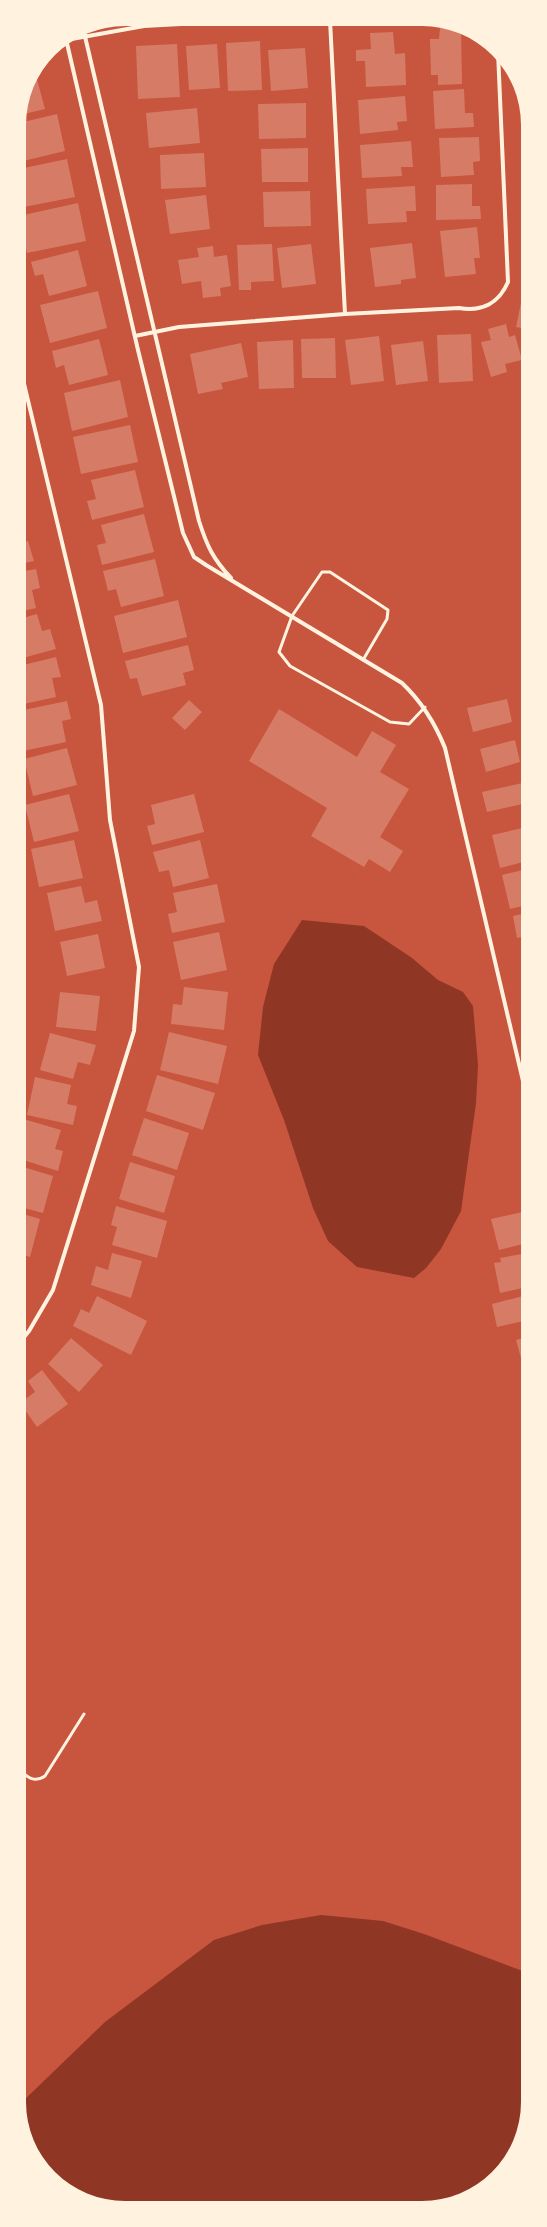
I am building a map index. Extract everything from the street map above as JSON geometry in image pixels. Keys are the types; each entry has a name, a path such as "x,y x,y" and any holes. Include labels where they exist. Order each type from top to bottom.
{"street":[{"path":"80,37 144,26"},
{"path":"330,26 345,314"},
{"path":"85,36 154,332 207,546 215,560 236,583"},
{"path":"67,45 135,336 183,533 194,557 402,683 424,707 438,728 445,748 521,1072"},
{"path":"135,336 178,327 345,314 459,308 475,310 494,302 505,290 508,282 498,63"},
{"path":"26,392 101,705 110,820 139,967 134,1031 53,1290 26,1335"}],"lane":[{"path":"363,660 387,619 388,610 330,572 322,572 292,616 279,652 290,666 390,722 409,724 424,707"},
{"path":"26,1775 32,1780 39,1780 45,1776 84,1714"}],"shaded area":[{"path":"302,920 364,926 412,958 438,980 463,992 473,1006 478,1065 476,1103 461,1211 441,1249 426,1268 414,1278 357,1267 328,1241 313,1208 284,1120 258,1055 263,1007 274,964"},
{"path":"321,1915 383,1921 424,1934 521,1970 521,2108 518,2128 511,2146 501,2162 492,2172 466,2191 454,2196 435,2200 119,2201 93,2196 81,2191 55,2172 46,2162 36,2146 29,2128 26,2098 105,2022 214,1940 262,1925"}],"building":[{"path":"440,28 448,29 461,34 462,84 438,85 438,75 431,75 430,39 439,39"},
{"path":"393,32 395,54 405,53 406,85 366,87 365,61 356,61 356,50 371,49 370,33"},
{"path":"260,41 262,90 228,91 226,43"},
{"path":"177,44 180,97 138,99 136,46"},
{"path":"217,44 220,88 189,90 186,46"},
{"path":"305,48 308,88 271,91 268,50"},
{"path":"37,79 45,109 27,113 29,99"},
{"path":"464,89 465,113 473,113 474,127 435,129 433,91"},
{"path":"405,96 407,121 397,122 398,130 360,134 358,100"},
{"path":"306,103 306,138 259,139 258,104"},
{"path":"197,108 200,143 149,148 146,113"},
{"path":"57,114 65,151 26,160 26,121"},
{"path":"479,137 480,161 473,162 474,175 441,177 439,138"},
{"path":"411,141 413,167 401,167 402,176 362,178 360,145"},
{"path":"308,148 308,182 262,182 261,149"},
{"path":"204,153 206,187 161,189 160,155"},
{"path":"67,159 75,197 26,207 26,168"},
{"path":"472,184 472,206 480,206 481,219 436,220 436,185"},
{"path":"415,186 416,211 406,211 407,222 368,224 366,189"},
{"path":"310,191 311,226 264,227 263,192"},
{"path":"206,195 210,229 170,234 165,200"},
{"path":"78,203 86,241 27,253 26,214"},
{"path":"477,227 480,258 474,258 476,274 445,277 440,231"},
{"path":"412,243 416,278 401,280 401,284 375,287 370,248"},
{"path":"272,244 274,281 251,282 251,290 239,290 237,245"},
{"path":"311,244 316,284 282,288 277,248"},
{"path":"213,246 214,257 227,255 231,286 220,288 221,296 203,298 201,281 182,284 178,260 199,257 197,248"},
{"path":"78,250 87,286 49,296 43,274 35,276 31,262"},
{"path":"98,291 107,328 50,343 40,305"},
{"path":"521,303 521,328 516,327"},
{"path":"506,324 509,337 515,335 521,356 521,360 505,364 507,372 491,377 481,342 491,340 488,329"},
{"path":"471,334 473,381 439,383 437,335"},
{"path":"379,336 384,381 351,385 345,340"},
{"path":"335,338 336,378 302,378 301,339"},
{"path":"99,339 108,375 69,385 64,365 56,368 52,351"},
{"path":"293,340 294,388 259,389 257,342"},
{"path":"423,341 428,381 396,385 391,345"},
{"path":"241,343 248,377 221,383 223,389 198,394 190,354"},
{"path":"120,380 128,417 72,431 64,393"},
{"path":"130,425 138,462 81,474 73,437"},
{"path":"135,470 144,507 92,520 87,501 96,499 91,480"},
{"path":"144,514 154,552 102,565 97,545 106,543 101,525"},
{"path":"26,541 28,541 34,561 26,563"},
{"path":"155,559 164,596 121,607 116,589 108,591 103,571"},
{"path":"36,569 40,588 32,590 36,608 26,610 26,571"},
{"path":"178,600 187,637 123,653 114,616"},
{"path":"37,614 42,631 50,629 56,649 26,657 26,617"},
{"path":"188,645 194,670 183,673 186,685 142,696 137,678 130,679 125,661"},
{"path":"56,657 61,677 52,678 56,697 26,703 26,664"},
{"path":"507,699 512,722 473,732 467,708"},
{"path":"189,700 202,712 185,730 172,718"},
{"path":"67,701 71,719 62,721 66,742 26,750 26,710"},
{"path":"279,709 357,757 372,731 396,745 380,772 409,789 380,837 403,851 390,872 369,859 364,867 311,836 327,808 249,761"},
{"path":"515,740 520,762 486,772 480,749"},
{"path":"67,748 77,785 33,796 26,767 26,758"},
{"path":"521,783 521,804 487,812 482,792"},
{"path":"69,794 79,831 34,842 26,805"},
{"path":"194,794 204,832 152,845 147,826 155,824 151,805"},
{"path":"521,828 521,863 500,868 492,835"},
{"path":"74,840 83,878 39,887 31,849"},
{"path":"200,840 209,878 173,887 169,870 159,872 153,852"},
{"path":"521,870 521,906 510,909 502,875"},
{"path":"217,884 225,922 172,933 168,914 177,912 173,893"},
{"path":"81,886 85,903 97,900 102,921 55,931 47,893"},
{"path":"521,914 521,937 517,938 513,916"},
{"path":"219,932 227,970 181,980 173,942"},
{"path":"98,934 105,968 67,976 60,942"},
{"path":"184,987 228,992 224,1030 171,1024 173,1004 182,1005"},
{"path":"60,992 100,996 96,1031 56,1027"},
{"path":"169,1032 227,1046 218,1084 160,1070"},
{"path":"50,1033 96,1045 90,1065 78,1062 73,1079 40,1070"},
{"path":"157,1075 215,1093 203,1130 146,1111"},
{"path":"35,1077 71,1085 67,1104 77,1106 73,1125 27,1115"},
{"path":"144,1118 189,1133 177,1170 132,1155"},
{"path":"26,1120 61,1130 55,1149 63,1151 58,1171 26,1161"},
{"path":"130,1162 175,1176 164,1213 119,1199"},
{"path":"26,1168 53,1176 43,1213 26,1209"},
{"path":"116,1206 167,1221 157,1258 112,1245 117,1227 111,1225"},
{"path":"521,1212 521,1244 499,1250 491,1219"},
{"path":"26,1215 40,1219 30,1257 26,1256"},
{"path":"112,1253 142,1261 131,1298 91,1285 96,1266 108,1270"},
{"path":"521,1254 521,1288 500,1293 494,1263 501,1262 500,1258"},
{"path":"97,1296 147,1321 131,1355 73,1326 81,1309 89,1313"},
{"path":"521,1297 521,1322 497,1327 492,1304"},
{"path":"71,1338 103,1365 79,1392 48,1364"},
{"path":"521,1339 521,1358 516,1340"},
{"path":"42,1370 68,1404 37,1427 26,1411 26,1399 35,1392 28,1381"}]}
